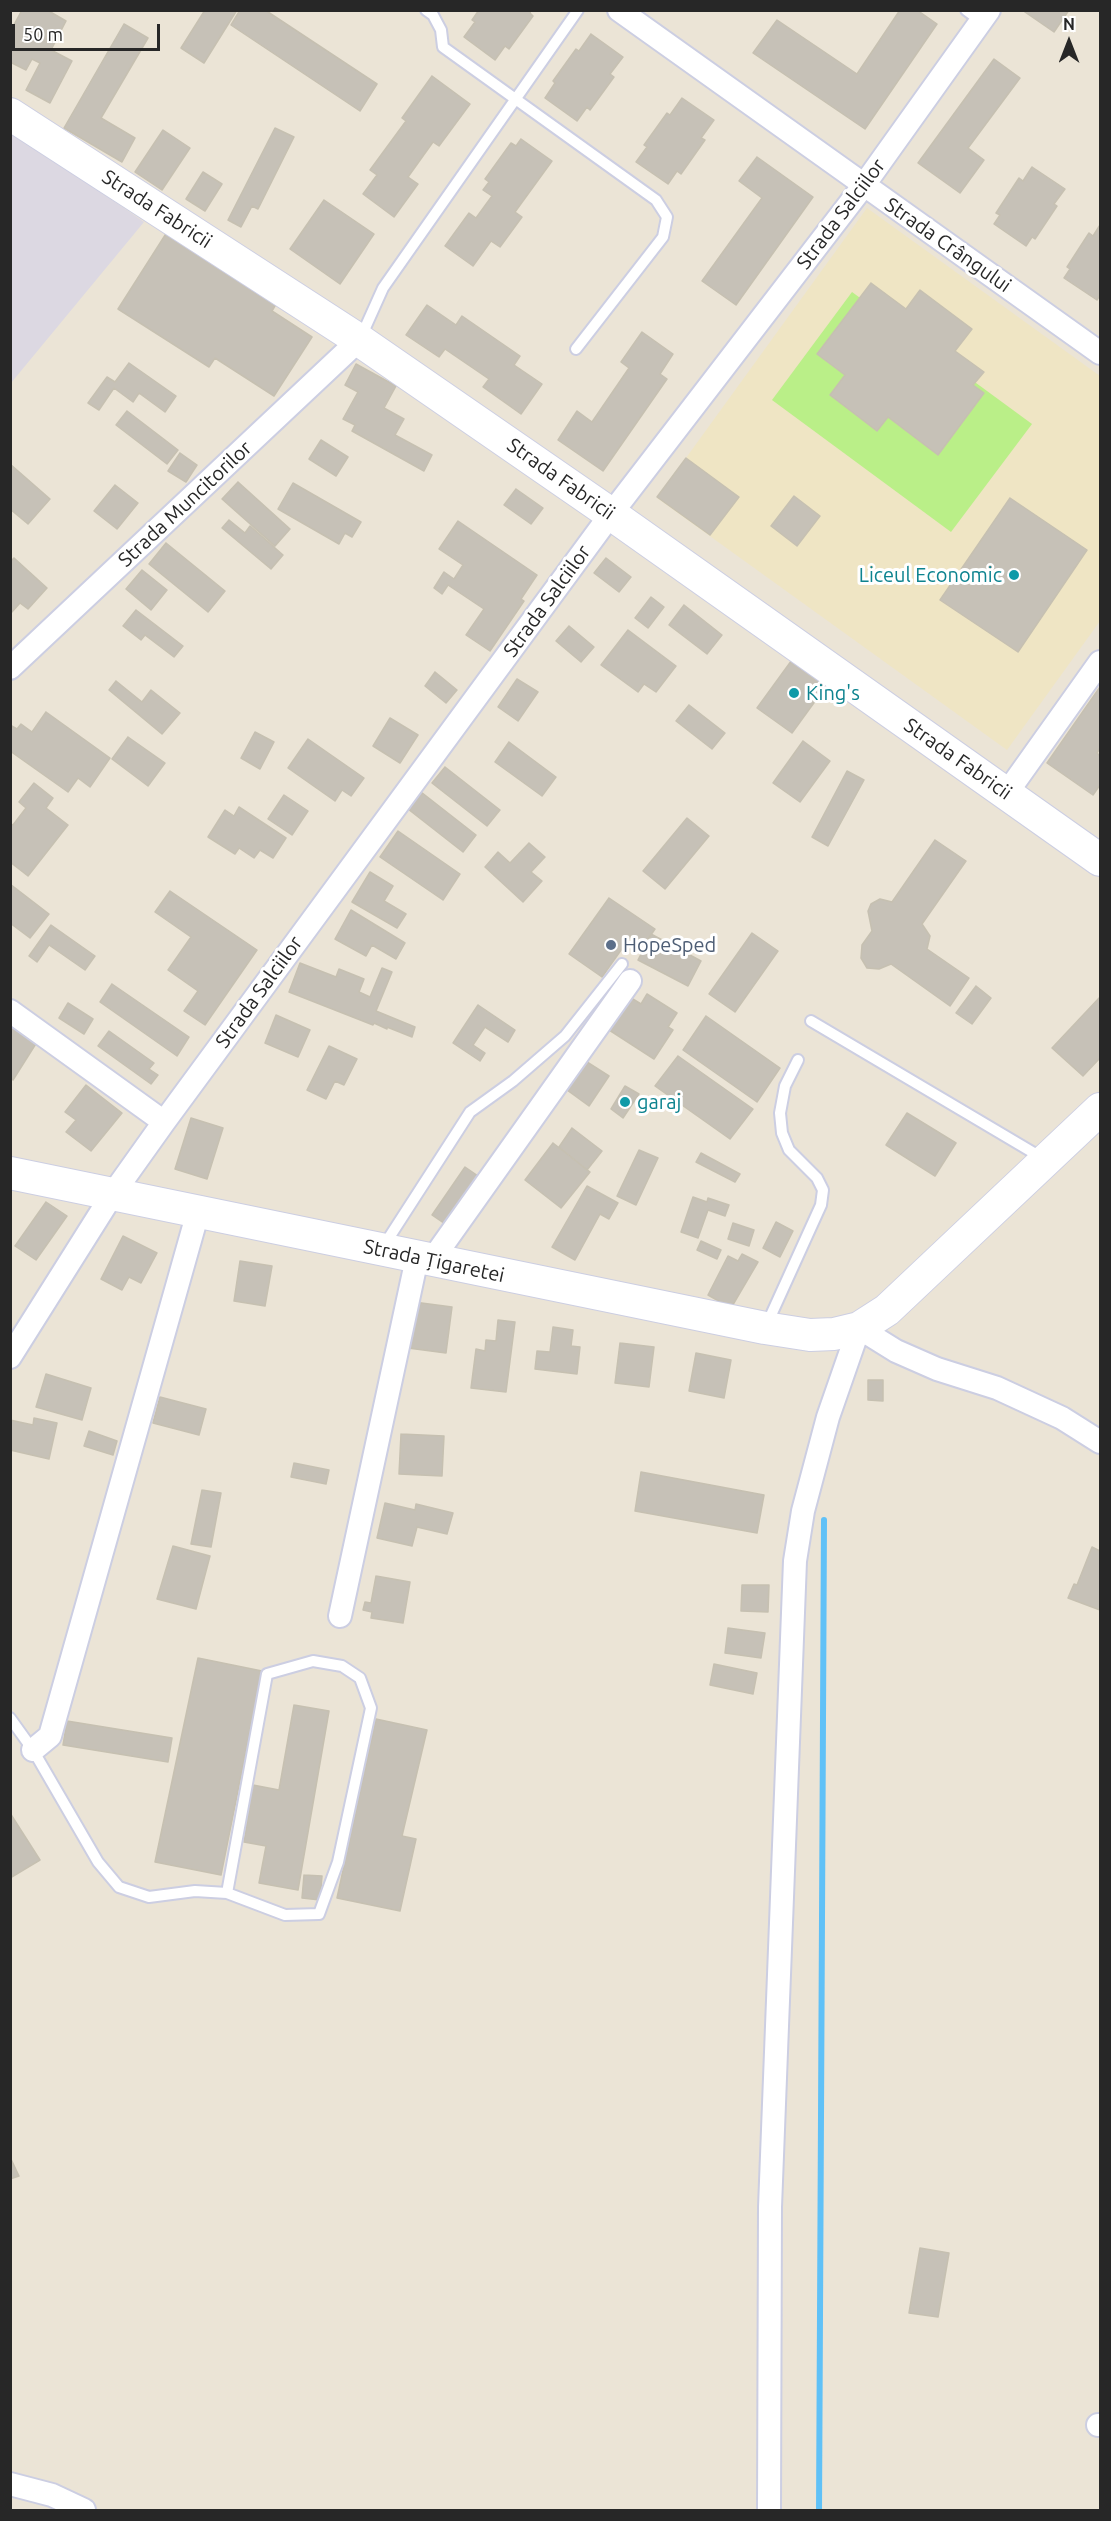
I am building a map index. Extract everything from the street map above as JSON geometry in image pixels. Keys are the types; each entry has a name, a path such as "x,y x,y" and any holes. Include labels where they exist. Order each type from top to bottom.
{"main road":[{"name":"Strada Fabricii","path":"10,114 359,340 611,513 1101,860"},
{"path":"859,1329 887,1310 1101,1109"},
{"name":"Strada Țigaretei","path":"10,1173 112,1196 765,1328 810,1335 834,1334 859,1329"}],"street":[{"name":"Strada Crângului","path":"619,10 1101,353"},
{"name":"Strada Salciilor","path":"10,1357 112,1196 164,1122 611,513 864,185 979,14"},
{"name":"Strada Muncitorilor","path":"10,668 359,340"},
{"path":"1006,794 1101,662"},
{"path":"340,1616 424,1259 626,972"},
{"path":"10,1011 164,1122"},
{"path":"33,1750 50,1736 198,1212"},
{"path":"769,2511 770,2207 795,1561 803,1511 816,1460 859,1329 896,1351 938,1369 998,1388 1062,1418 1101,1442"},
{"path":"10,2484 52,2495 84,2511"}],"lane":[{"path":"426,10 433,15 441,30 443,47 516,97 656,200 667,217 663,237 576,349"},
{"path":"359,340 383,288 578,10"},
{"path":"381,1250 470,1112 513,1081 566,1036 626,972"},
{"path":"811,1021 1046,1160"},
{"path":"765,1328 821,1205 823,1190 817,1178 789,1150 782,1133 780,1113 785,1086 798,1060"},
{"path":"10,1718 33,1750 98,1862 120,1887 149,1897 195,1891 227,1893 285,1915 319,1914 338,1862 371,1708 360,1678 342,1665 313,1661 267,1674 227,1893"}],"shaded area":[{"path":"11,130 144,222 11,383"},
{"path":"867,208 1100,376 1100,621 1007,750 657,498"}],"green space":[{"path":"852,292 1032,424 951,532 772,400"}],"building":[{"path":"22,10 47,10 66,21 51,50 72,61 50,103 26,90 40,63 32,59 26,70 10,62 10,32"},
{"path":"205,10 237,10 204,63 181,48"},
{"path":"240,10 265,10 377,84 360,111 231,25"},
{"path":"479,10 531,10 530,13 533,16 509,49 505,46 495,60 464,37 475,22 472,20"},
{"path":"900,10 917,10 937,24 865,129 753,53 777,20 857,74"},
{"path":"1022,10 1069,10 1054,32"},
{"path":"124,24 148,38 101,118 135,138 122,162 64,128"},
{"path":"591,34 623,57 610,74 614,77 590,110 587,107 577,121 545,98 555,83 553,81 576,49 579,51"},
{"path":"994,59 1020,78 968,148 984,160 960,193 918,163"},
{"path":"432,76 470,104 439,146 433,142 408,177 418,184 394,217 363,194 377,175 370,170 406,121 402,118"},
{"path":"682,98 714,120 701,138 705,140 681,174 677,171 668,184 636,162 647,147 644,145 667,113 670,115"},
{"path":"275,128 294,137 258,209 252,206 241,227 228,220"},
{"path":"163,130 190,148 162,190 135,172"},
{"path":"521,139 552,161 515,212 522,217 500,247 491,241 473,266 445,246 469,213 476,218 492,196 483,190 489,182 485,179 511,143 516,146"},
{"path":"757,157 813,197 736,305 702,281 762,198 739,181"},
{"path":"1032,167 1065,189 1054,204 1057,206 1035,239 1032,237 1026,246 994,224 1000,215 996,213 1019,178 1023,181"},
{"path":"203,172 222,184 205,211 186,199"},
{"path":"324,200 374,234 340,284 290,249"},
{"path":"1100,225 1100,295 1097,300 1064,278 1070,269 1067,267 1089,233 1093,236"},
{"path":"169,229 279,299 272,311 312,337 274,396 215,358 209,367 118,309"},
{"path":"871,283 906,309 920,290 972,329 955,351 984,372 973,385 984,393 938,455 888,417 877,431 830,395 845,375 817,354"},
{"path":"427,305 456,325 462,316 520,356 514,365 542,384 521,414 483,387 489,379 445,349 439,357 406,335"},
{"path":"642,332 673,354 660,374 667,379 603,471 558,440 577,411 592,422 629,368 621,362"},
{"path":"129,363 176,396 165,412 139,393 133,402 114,388 99,410 88,403 107,377 115,382"},
{"path":"356,364 396,386 384,408 404,419 395,435 432,455 424,471 352,431 355,425 343,419 358,392 345,385"},
{"path":"127,411 178,450 167,464 116,425"},
{"path":"321,440 348,457 336,476 309,459"},
{"path":"180,453 197,465 186,482 168,471"},
{"path":"686,458 739,497 710,535 657,497"},
{"path":"10,464 50,499 28,524 10,509"},
{"path":"238,482 290,529 275,546 222,499"},
{"path":"293,483 361,522 352,537 345,533 339,544 278,509"},
{"path":"115,485 138,503 117,529 94,511"},
{"path":"516,489 543,508 531,524 504,505"},
{"path":"794,496 820,516 797,546 771,526"},
{"name":"Liceul Economic","path":"1010,498 1087,550 1018,652 940,600"},
{"path":"229,520 245,533 250,526 283,555 271,569 222,528"},
{"path":"458,521 537,575 521,599 524,601 490,651 466,635 484,609 448,585 442,594 434,588 444,572 454,579 463,565 439,549"},
{"path":"166,543 225,591 208,612 149,564"},
{"path":"14,558 47,588 28,609 20,603 11,613 10,562"},
{"path":"606,558 631,577 619,592 594,573"},
{"path":"142,570 167,590 151,610 126,589"},
{"path":"651,597 664,607 648,628 635,618"},
{"path":"684,605 722,635 707,654 669,625"},
{"path":"136,610 183,646 174,657 145,635 141,640 123,626"},
{"path":"569,626 594,647 581,662 556,641"},
{"path":"628,630 676,666 656,692 644,684 638,692 601,665"},
{"name":"King's","path":"797,653 832,678 792,733 757,708"},
{"path":"435,672 457,690 446,703 425,686"},
{"path":"517,679 538,692 518,721 498,707"},
{"path":"116,681 142,702 151,690 180,713 162,734 109,690"},
{"path":"1100,687 1100,748 1097,753 1100,756 1100,785 1093,795 1047,763"},
{"path":"689,705 725,733 712,749 676,721"},
{"path":"46,712 110,758 90,787 78,778 68,792 10,751 10,725 17,729 21,724 32,732"},
{"path":"390,718 418,735 400,763 373,746"},
{"path":"255,732 274,742 260,769 241,758"},
{"path":"128,737 165,763 148,786 112,759"},
{"path":"308,739 364,778 351,796 342,790 335,801 288,768"},
{"path":"803,741 830,761 800,802 773,783"},
{"path":"509,742 556,777 542,796 495,762"},
{"path":"445,767 500,810 487,826 432,783"},
{"path":"847,771 864,780 828,846 812,837"},
{"path":"34,783 53,798 46,808 68,825 28,876 10,862 10,823 13,825 26,808 19,802"},
{"path":"421,792 476,835 463,852 408,809"},
{"path":"284,795 308,811 292,835 268,819"},
{"path":"239,807 286,838 273,858 260,850 254,858 239,848 235,854 208,837 225,810 234,816"},
{"path":"687,818 709,836 665,889 643,871"},
{"path":"398,831 460,874 443,900 380,857"},
{"path":"935,840 966,861 922,924 930,936 927,949 969,978 950,1006 891,964 879,969 867,968 861,958 862,945 872,931 868,911 871,904 880,899 892,902"},
{"path":"529,843 545,857 531,872 542,881 523,902 485,867 498,852 510,863"},
{"path":"370,872 393,886 384,901 406,914 397,928 352,902"},
{"path":"10,884 49,914 30,938 10,923"},
{"path":"170,891 257,950 205,1025 184,1011 198,991 168,970 191,937 155,912"},
{"path":"609,898 655,929 644,945 631,936 602,977 569,954"},
{"path":"351,910 405,943 396,959 372,945 366,956 335,939"},
{"path":"51,925 95,956 85,970 49,945 37,962 29,956"},
{"path":"752,933 778,951 735,1012 709,994"},
{"path":"651,934 701,961 688,986 638,960"},
{"path":"300,963 336,977 339,969 364,979 359,992 370,997 382,968 392,972 376,1011 415,1027 412,1037 374,1023 373,1025 289,992"},
{"path":"112,984 189,1037 177,1056 100,1002"},
{"path":"976,986 991,998 972,1024 956,1013"},
{"path":"647,994 677,1013 668,1027 673,1030 654,1059 606,1028 628,996 641,1004"},
{"path":"1100,997 1100,1058 1083,1076 1052,1048"},
{"path":"68,1003 93,1019 84,1034 59,1018"},
{"path":"478,1005 515,1030 508,1042 485,1027 473,1045 485,1053 480,1061 453,1043"},
{"path":"276,1015 310,1030 298,1057 265,1043"},
{"path":"706,1016 780,1068 757,1102 683,1050"},
{"path":"10,1024 37,1042 13,1080 10,1078"},
{"path":"109,1031 154,1063 149,1069 158,1075 151,1084 98,1046"},
{"path":"329,1046 357,1059 344,1085 335,1081 326,1099 307,1090"},
{"path":"678,1056 753,1109 730,1139 655,1086"},
{"path":"587,1062 609,1076 589,1106 567,1090"},
{"path":"86,1085 122,1113 91,1151 66,1132 76,1120 65,1112"},
{"name":"garaj","path":"625,1086 639,1094 623,1118 611,1109"},
{"path":"907,1113 956,1143 935,1176 886,1145"},
{"path":"191,1118 223,1128 207,1179 175,1169"},
{"path":"572,1128 602,1151 587,1170 559,1147"},
{"path":"553,1143 590,1172 561,1208 525,1180"},
{"path":"639,1150 658,1158 636,1205 617,1196"},
{"path":"701,1153 740,1174 735,1182 696,1162"},
{"path":"465,1167 481,1178 448,1226 432,1215"},
{"path":"587,1186 618,1203 609,1219 600,1214 575,1260 552,1247"},
{"path":"693,1197 707,1202 708,1198 729,1205 725,1216 708,1210 698,1238 681,1232"},
{"path":"46,1202 67,1216 36,1260 15,1246"},
{"path":"776,1222 793,1231 780,1257 763,1248"},
{"path":"733,1223 754,1230 749,1246 728,1239"},
{"path":"123,1236 157,1253 141,1283 129,1277 122,1290 101,1279"},
{"path":"701,1241 721,1250 717,1259 697,1250"},
{"path":"742,1254 758,1262 731,1308 708,1295 728,1256 738,1261"},
{"path":"240,1261 272,1266 265,1306 234,1301"},
{"path":"414,1302 452,1307 446,1353 408,1348"},
{"path":"498,1320 515,1322 506,1392 471,1388 476,1349 485,1351 486,1340 496,1341"},
{"path":"553,1327 573,1330 571,1346 580,1347 577,1374 535,1369 537,1351 550,1352"},
{"path":"620,1343 654,1347 649,1387 615,1383"},
{"path":"696,1353 731,1360 724,1398 689,1391"},
{"path":"46,1374 91,1388 82,1420 36,1407"},
{"path":"868,1380 883,1380 883,1401 868,1400"},
{"path":"160,1397 206,1409 199,1435 153,1423"},
{"path":"34,1418 57,1423 49,1459 10,1450 10,1420 33,1425"},
{"path":"89,1431 117,1441 113,1455 84,1446"},
{"path":"401,1434 444,1436 442,1476 399,1474"},
{"path":"294,1463 329,1470 326,1484 291,1477"},
{"path":"641,1472 764,1495 757,1533 635,1511"},
{"path":"202,1490 221,1493 211,1547 191,1544"},
{"path":"385,1503 415,1510 416,1504 453,1513 447,1534 417,1527 412,1546 377,1538"},
{"path":"173,1546 210,1556 196,1609 157,1599"},
{"path":"1092,1547 1100,1551 1100,1610 1068,1598 1074,1584 1077,1585"},
{"path":"376,1576 410,1582 403,1623 371,1618 372,1612 363,1610 365,1602 371,1603"},
{"path":"742,1585 769,1585 768,1612 741,1611"},
{"path":"728,1628 765,1633 761,1658 725,1653"},
{"path":"198,1658 262,1671 221,1875 155,1862"},
{"path":"714,1664 757,1673 753,1694 710,1685"},
{"path":"294,1705 329,1711 298,1890 259,1883 266,1846 244,1842 253,1785 279,1790"},
{"path":"376,1719 427,1730 402,1836 416,1839 400,1911 337,1898"},
{"path":"67,1721 172,1738 168,1762 63,1745"},
{"path":"10,1813 40,1860 10,1878"},
{"path":"304,1875 322,1876 320,1900 302,1898"},
{"path":"10,2157 19,2176 10,2179"},
{"path":"920,2248 949,2253 938,2317 909,2313"}],"waterway":[{"path":"819,2510 824,1520"}],"place":[{"name":"Liceul Economic","path":"1014,575"},
{"name":"King's","path":"794,693"},
{"name":"HopeSped","path":"611,945"},
{"name":"garaj","path":"625,1102"}]}
